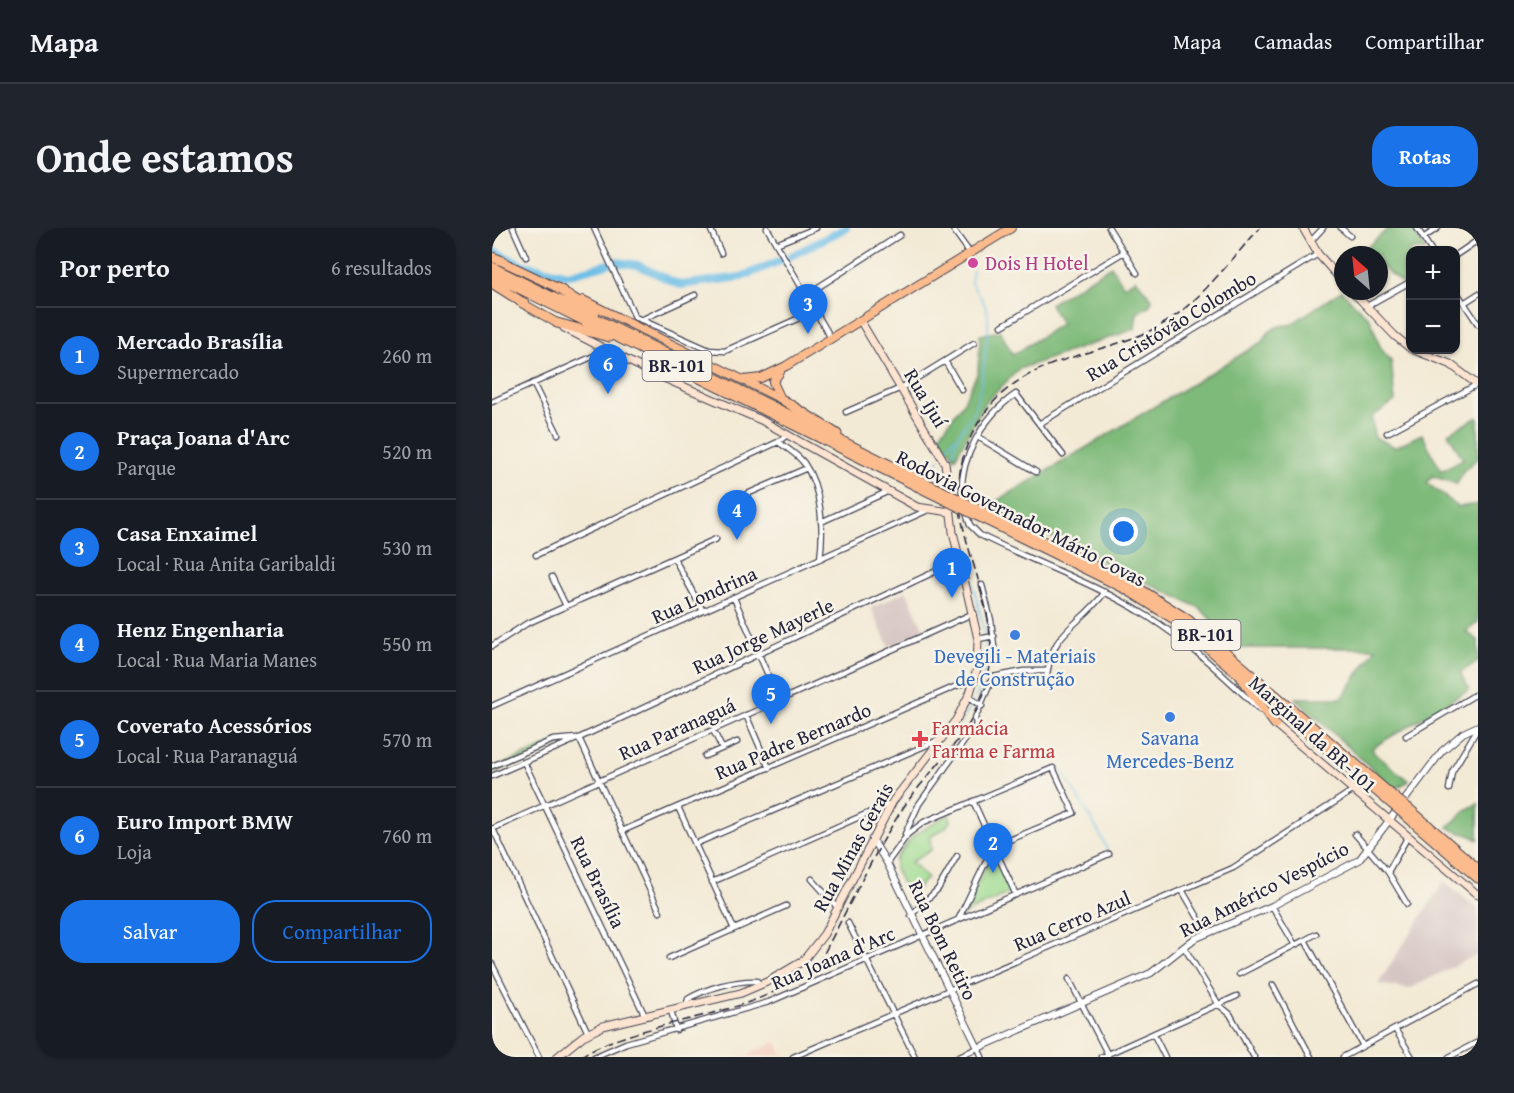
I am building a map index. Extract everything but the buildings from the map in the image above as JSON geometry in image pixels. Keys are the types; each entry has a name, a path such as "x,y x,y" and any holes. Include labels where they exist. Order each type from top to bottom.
{"highway":[{"name":"Rodovia Governador Mário Covas","path":"494,260 629,339 920,483 1137,595 1174,619 1478,869"},
{"name":"Rodovia Governador Mário Covas","path":"492,275 855,448 920,483"},
{"path":"492,282 525,304"},
{"path":"557,288 629,339"},
{"path":"557,323 629,339"},
{"path":"783,400 821,422 855,448"},
{"name":"Rodovia Governador Mário Covas","path":"987,517 1128,582 1187,619 1393,801"},
{"path":"1230,664 1275,724"},
{"name":"Rodovia Governador Mário Covas","path":"1406,811 1478,878"}],"main road":[{"path":"741,380 761,378 786,366 1011,228"},
{"path":"1304,228 1318,254 1334,272"},
{"path":"494,260 557,288 783,400"},
{"path":"492,288 658,375 731,405 889,491 928,510 950,512"},
{"path":"1361,300 1406,344"},
{"name":"Rua Ijuí","path":"860,321 943,459 948,498"},
{"path":"1425,354 1450,364 1478,384"},
{"path":"783,400 775,392 773,382 786,366"},
{"name":"Rua Minas Gerais","path":"557,1057 588,1033 612,1023 686,1008 761,985 787,972 808,956 824,934 893,801 969,697 975,678 978,639 948,498"},
{"name":"Marginal da BR-101","path":"1275,724 1407,838 1478,895"}],"street":[{"path":"513,228 526,257"},
{"path":"594,228 633,314 640,321 718,352 815,311"},
{"path":"710,228 721,254"},
{"path":"767,228 831,338"},
{"path":"776,244 816,228"},
{"path":"952,228 970,253"},
{"path":"1109,228 1137,273"},
{"path":"1311,241 1323,228"},
{"path":"1341,228 1350,236"},
{"path":"1417,228 1429,246"},
{"path":"1424,238 1438,228"},
{"path":"806,295 900,236"},
{"path":"1460,252 1478,240"},
{"path":"1002,326 1124,252"},
{"name":"Rua Cristóvão Colombo","path":"1039,424 1318,254"},
{"path":"1367,306 1406,284"},
{"path":"1464,303 1478,294"},
{"path":"640,321 695,295"},
{"path":"1460,298 1478,324"},
{"path":"846,412 901,388 974,343"},
{"path":"492,402 607,350"},
{"path":"945,361 962,390"},
{"path":"533,383 558,434"},
{"path":"1387,433 1478,384"},
{"path":"1036,472 978,437 993,413 1016,394 1063,455"},
{"path":"536,555 778,442 787,435"},
{"name":"Marginal da BR-101","path":"978,437 961,487 967,518 980,535 1105,592 1146,615 1182,640 1275,724"},
{"path":"778,442 797,456 807,468 821,522 820,559"},
{"path":"738,498 807,468"},
{"path":"821,522 889,491"},
{"name":"Rua Londrina","path":"492,706 928,510"},
{"path":"492,646 526,624 716,539"},
{"path":"674,558 704,611"},
{"name":"Rua Jorge Mayerle","path":"492,776 759,655 960,560"},
{"path":"552,577 566,606"},
{"path":"982,585 994,636 995,655"},
{"path":"1046,684 1047,671 1058,639 1105,592"},
{"path":"734,598 779,700"},
{"name":"Rua Paranaguá","path":"492,829 974,613"},
{"path":"978,639 994,636"},
{"path":"887,863 903,840 914,813 976,725 975,718 993,677 1023,671 1047,671"},
{"name":"Rua Padre Bernardo","path":"622,831 975,678"},
{"path":"1406,736 1478,693"},
{"path":"969,697 982,706"},
{"path":"746,715 769,768"},
{"path":"1449,789 1452,772 1478,727"},
{"name":"Rua Américo Vespúcio","path":"957,1057 1158,970 1184,947 1207,933 1272,906 1359,860 1442,751 1458,736 1478,727"},
{"path":"713,730 722,748"},
{"path":"579,738 660,912"},
{"name":"Rua Jorge Mayerle","path":"492,766 553,740 579,738"},
{"path":"695,844 941,738"},
{"path":"705,756 737,742"},
{"name":"Rua Brasília","path":"524,762 645,1016"},
{"path":"903,840 924,822 1053,768 1074,813 994,847 958,920"},
{"name":"Rua Cerro Azul","path":"793,1057 1246,861 1352,791"},
{"path":"712,882 893,801"},
{"path":"973,801 1016,895"},
{"path":"678,807 734,929"},
{"path":"914,813 924,822"},
{"path":"492,829 588,1033"},
{"path":"1355,834 1388,872 1407,904"},
{"path":"1388,872 1407,838"},
{"name":"Rua Bom Retiro","path":"872,839 887,863 982,1057"},
{"name":"Rua Joana d'Arc","path":"594,1057 769,1002 1109,854"},
{"path":"911,915 938,889 957,856"},
{"path":"812,879 837,907"},
{"path":"1182,890 1207,933"},
{"path":"669,958 786,906"},
{"path":"1272,906 1295,945"},
{"path":"848,923 915,1057"},
{"path":"1239,974 1316,934"},
{"path":"1305,940 1363,1046"},
{"path":"1184,947 1219,1005 1230,1014 1254,1057"},
{"path":"492,964 539,1057"},
{"path":"1069,979 1108,1056"},
{"path":"686,1008 688,999 705,990 747,981 757,981 761,985"},
{"path":"1343,1057 1478,984"},
{"path":"1273,986 1311,1057"},
{"path":"1101,1057 1108,1056 1237,996"},
{"path":"671,1010 676,1030"},
{"path":"1395,1029 1412,1057"},
{"path":"1154,1035 1165,1057"},
{"path":"1449,1057 1478,1042"}],"shaded area":[{"path":"906,591 924,630 889,647 871,608"},
{"path":"1444,881 1478,909 1478,954 1409,989 1378,984"},
{"path":"777,1042 782,1055 750,1057 748,1054"}],"green space":[{"path":"1389,228 1412,228 1423,246 1406,246 1406,282 1402,284 1388,272 1388,246 1368,246"},
{"path":"1111,266 1124,286 1136,279 1152,299 1150,305 1137,313 1135,329 1019,369 985,403 955,458 939,436 963,403 978,372 980,335 1000,331 1013,355 1061,324 1050,304"},
{"path":"1334,296 1334,300 1350,300 1370,319 1381,349 1391,360 1395,401 1372,417 1374,437 1395,447 1422,434 1441,471 1463,459 1448,433 1478,417 1478,458 1464,470 1457,484 1432,476 1427,483 1458,507 1478,504 1478,622 1466,632 1478,640 1478,661 1460,673 1469,688 1467,691 1372,748 1374,753 1409,781 1394,789 1295,698 1342,698 1376,648 1237,648 1200,608 987,507 1262,342 1273,329 1290,325"},
{"path":"561,740 562,743 492,773 492,769"},
{"path":"1478,803 1478,840 1448,827 1466,810"},
{"path":"949,814 951,820 945,828 930,837 931,850 911,862 927,878 909,897 895,869 895,859 914,835"},
{"path":"991,856 995,856 1011,892 962,915"}],"waterway":[{"path":"791,256 846,228"},
{"path":"492,250 524,265 567,275 608,264"},
{"path":"617,262 638,265 680,285 741,277 782,260"},
{"path":"954,453 958,435 970,418 976,404 986,350 988,316 984,303 971,283 973,270"},
{"path":"943,453 955,437"},
{"path":"931,483 939,459"},
{"path":"962,538 985,634"},
{"path":"976,698 983,678 986,642"},
{"path":"960,724 973,702"},
{"path":"1061,769 1107,849"}],"railway":[{"path":"580,1057 598,1047 630,1035 759,998 804,974 822,957 901,811 963,732 983,697 988,678 991,643 986,609 961,512 959,480 967,446 987,410 1005,391 1025,377 1047,366 1141,335 1163,324 1202,292 1260,228"}],"place":[{"name":"Dois H Hotel","path":"973,263"},
{"name":"Casa Enxaimel","path":"808,334"},
{"name":"Euro Import BMW","path":"608,394"},
{"name":"Henz Engenharia","path":"737,540"},
{"name":"Mercado Brasília","path":"952,598"},
{"name":"Devegili - Materiais de Construção","path":"1015,635"},
{"name":"Savana Mercedes-Benz","path":"1170,717"},
{"name":"Coverato Acessórios","path":"771,724"},
{"name":"Farmácia Farma e Farma","path":"920,739"},
{"name":"Praça Joana d'Arc","path":"993,873"}]}
